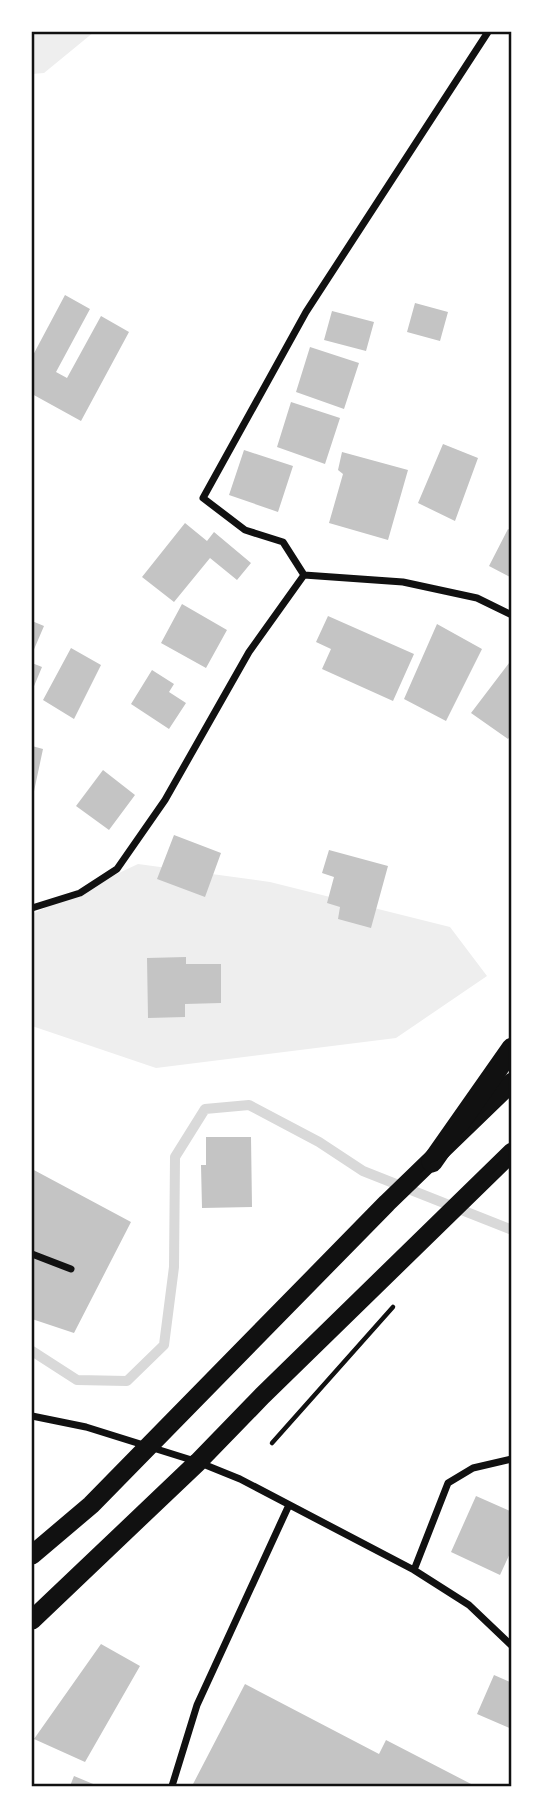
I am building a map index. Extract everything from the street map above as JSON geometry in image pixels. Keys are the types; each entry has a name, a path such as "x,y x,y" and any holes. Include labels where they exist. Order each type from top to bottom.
{"highway":[{"path":"432,1162 512,1048"},
{"path":"32,1555 91,1505 387,1203 512,1082"},
{"path":"32,1620 198,1462 436,1224 512,1152"}],"street":[{"path":"304,575 283,542 245,530 203,498 306,312 488,32"},
{"path":"304,575 403,582 477,598 512,615"},
{"path":"32,908 80,893 117,869 165,800 249,652 304,575"},
{"path":"32,1254 71,1269"},
{"path":"32,1416 86,1427 198,1462 240,1479 414,1570 469,1605 512,1646"},
{"path":"414,1570 449,1483 473,1468 512,1459"},
{"path":"172,1787 197,1705 289,1505"}],"path":[{"path":"272,1443 402,1298"}],"shaded area":[{"path":"32,32 94,32 44,73 32,74"},
{"path":"138,864 270,882 450,927 487,976 396,1038 156,1068 32,1026 32,914"}],"building":[{"path":"65,295 90,309 56,372 67,378 101,316 129,332 81,421 32,394 32,357"},
{"path":"415,303 448,312 440,341 407,332"},
{"path":"332,311 374,322 366,351 324,340"},
{"path":"310,347 359,363 344,409 296,392"},
{"path":"291,402 340,418 325,464 277,447"},
{"path":"443,444 478,458 455,521 418,503"},
{"path":"244,450 293,466 278,512 229,495"},
{"path":"342,452 408,470 388,540 329,523 343,474 338,470"},
{"path":"185,523 207,541 214,532 251,563 237,580 210,558 174,602 142,577"},
{"path":"508,529 512,531 512,578 489,566"},
{"path":"182,604 227,630 206,668 161,643"},
{"path":"328,616 414,654 393,701 322,669 331,649 316,642"},
{"path":"32,621 44,626 32,654"},
{"path":"437,624 482,649 446,721 404,699"},
{"path":"71,648 101,665 74,719 43,700"},
{"path":"512,659 512,734 508,739 471,713"},
{"path":"32,663 42,667 32,691"},
{"path":"152,670 174,684 169,692 186,703 169,729 131,704"},
{"path":"32,746 43,749 33,796 32,796"},
{"path":"103,770 135,795 109,830 76,806"},
{"path":"174,835 221,853 205,897 157,879"},
{"path":"329,850 388,866 371,928 338,919 340,907 327,903 334,877 322,873"},
{"path":"186,957 186,964 221,964 221,1003 185,1004 185,1017 148,1018 147,958"},
{"path":"206,1137 251,1137 252,1207 202,1208 201,1165 206,1165"},
{"path":"32,1169 131,1222 74,1333 32,1319"},
{"path":"476,1496 512,1512 512,1549 500,1575 451,1552"},
{"path":"101,1644 140,1666 85,1762 34,1739"},
{"path":"494,1675 512,1683 512,1729 477,1714"},
{"path":"245,1684 379,1754 386,1740 475,1786 192,1786"},
{"path":"74,1776 98,1786 70,1786"}],"waterway":[{"path":"32,1351 77,1380 127,1381 164,1345 174,1267 175,1157 205,1109 249,1105 319,1142 363,1171 512,1230"}]}
